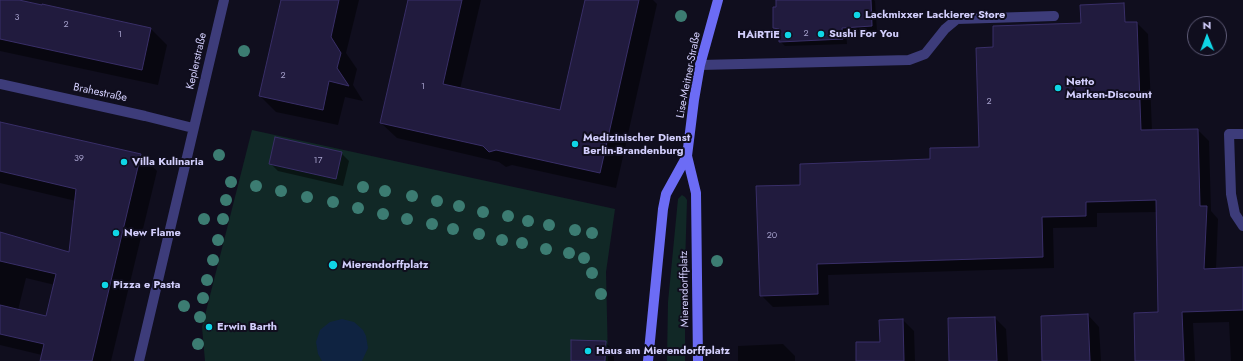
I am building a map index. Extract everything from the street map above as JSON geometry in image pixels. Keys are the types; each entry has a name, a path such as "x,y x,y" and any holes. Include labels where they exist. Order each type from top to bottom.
{"main road":[{"name":"Lise-Meitner-Straße","path":"696,241 696,193 687,156 700,65 718,0"},
{"name":"Lise-Meitner-Straße","path":"648,361 663,209 666,194 687,156"},
{"name":"Mierendorffplatz","path":"696,241 698,361"}],"street":[{"name":"Keplerstraße","path":"194,128 224,0"},
{"path":"700,65 909,60 925,54 945,29 957,19 1054,16"},
{"name":"Brahestraße","path":"0,84 194,128"},
{"path":"138,361 194,128"},
{"path":"1243,134 1229,134 1231,194 1236,214 1243,226"}],"green space":[{"path":"252,130 615,209 606,272 608,361 205,361 202,327"},
{"path":"682,195 687,200 685,361 667,361 668,302 678,199"}],"water":[{"path":"342,319 354,322 363,330 366,336 368,348 362,361 322,361 318,354 316,342 320,330 330,322"}],"building":[{"path":"0,0 19,0 42,4 151,28 142,70 0,39"},
{"path":"281,0 339,0 331,37 341,53 337,68 349,86 329,81 323,110 259,96"},
{"path":"408,0 462,0 443,84 560,110 585,0 639,0 600,173 496,150 489,152 483,146 380,123"},
{"path":"776,0 871,0 872,26 842,28 843,39 779,42 779,29 773,28 773,7 776,7"},
{"path":"1124,3 1125,22 1137,22 1141,130 1198,129 1200,206 1207,206 1204,269 1243,267 1243,310 1182,312 1184,361 1135,361 1134,313 1158,312 1156,200 1086,202 1086,216 1042,217 1043,257 817,264 818,294 760,296 756,186 800,185 800,164 930,159 930,148 979,147 976,48 993,47 993,26 1081,23 1080,5"},
{"path":"0,122 141,154 92,361 40,361 44,344 0,334 0,305 46,316 56,274 0,261 0,232 69,252 76,189 0,171"},
{"path":"275,137 342,152 336,179 269,164"},
{"path":"1088,314 1090,361 1042,361 1041,316"},
{"path":"995,317 997,361 949,361 948,318"},
{"path":"903,319 904,361 856,361 856,342 880,342 879,320"},
{"name":"Haus am Mierendorffplatz","path":"571,340 606,341 605,361 571,361"}],"place":[{"name":"Lackmixxer Lackierer Store","path":"857,15"},
{"name":"Sushi For You","path":"821,34"},
{"name":"HAiRTiE","path":"788,35"},
{"name":"Netto Marken-Discount","path":"1058,88"},
{"name":"Medizinischer Dienst Berlin-Brandenburg","path":"575,144"},
{"name":"Villa Kulinaria","path":"124,162"},
{"name":"New Flame","path":"116,233"},
{"name":"Mierendorffplatz","path":"333,265"},
{"name":"Pizza e Pasta","path":"105,285"},
{"name":"Erwin Barth","path":"209,327"},
{"name":"Haus am Mierendorffplatz","path":"588,351"}]}
